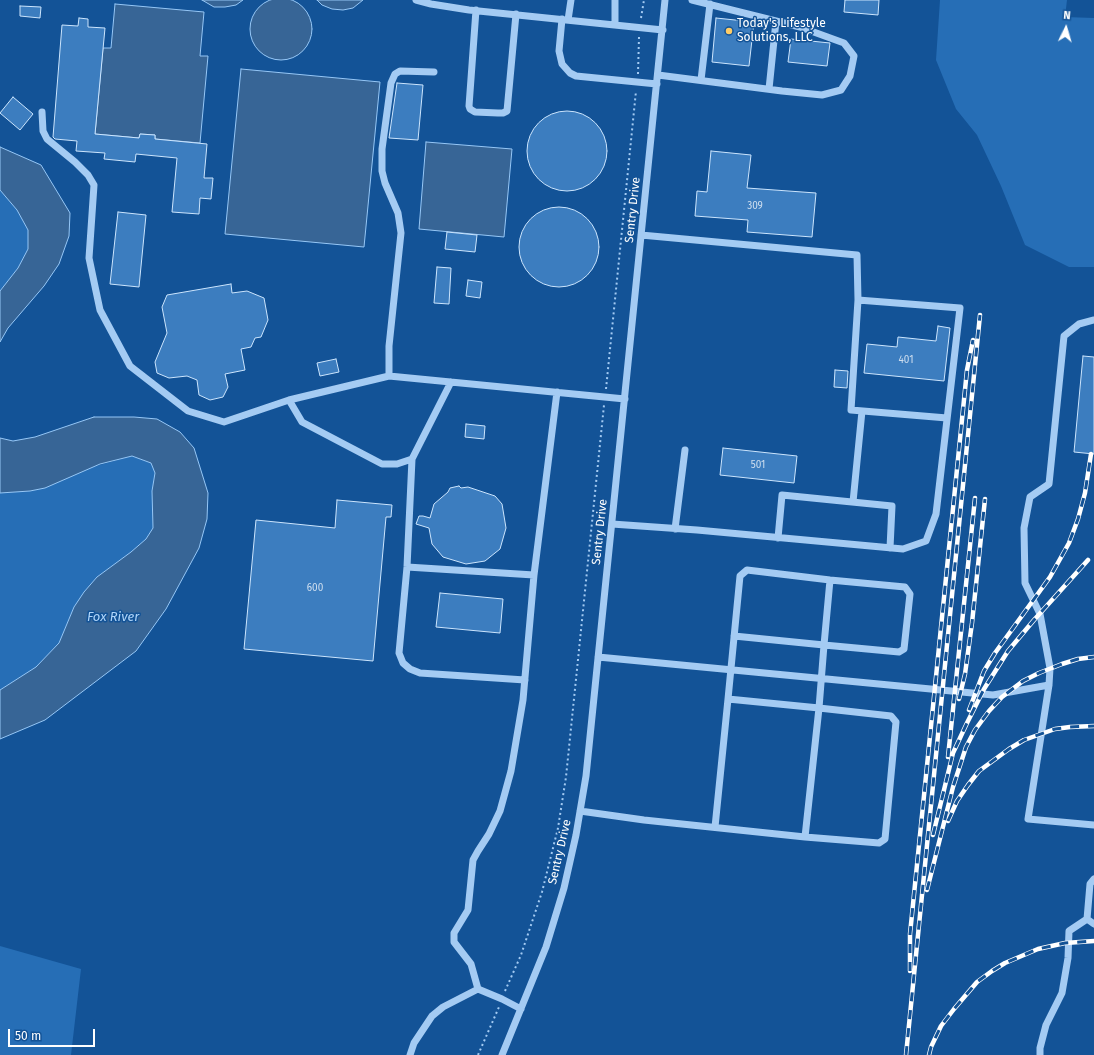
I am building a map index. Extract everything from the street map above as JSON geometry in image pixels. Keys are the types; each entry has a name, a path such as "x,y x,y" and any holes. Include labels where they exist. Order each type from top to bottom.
{"street":[{"path":"416,0 431,4 476,10 663,30"},
{"path":"571,0 565,19 559,51 562,64 570,73 576,76 657,84"},
{"path":"615,0 616,25"},
{"name":"Sentry Drive","path":"502,1055 546,947 564,888 576,835 586,776 666,0"},
{"path":"658,75 822,95 840,90 850,76 854,56 844,43 800,27 692,0"},
{"path":"700,80 710,4"},
{"path":"476,10 468,106 476,112 498,114 507,111 516,14"},
{"path":"769,89 776,21"},
{"path":"389,376 389,346 401,233 398,214 385,184 382,171 382,149 391,83 395,74 400,71 434,72"},
{"path":"42,112 43,131 47,139 75,162 88,175 94,185 89,258 100,310 130,366 188,411 224,422 288,400 389,376 625,399"},
{"path":"641,235 857,255 858,300 851,410 947,418"},
{"path":"612,524 903,549 926,541 936,514 960,308 858,300"},
{"path":"1094,320 1079,324 1064,336 1049,484 1030,497 1024,528 1024,583 1040,614 1050,668 1049,685 1028,819 1094,825"},
{"path":"451,382 412,459 407,567 399,654 403,663 410,669 420,673 525,680"},
{"path":"521,1009 478,988 471,964 454,942 454,933 468,910 473,860 500,812 511,771 523,700 534,575 557,392"},
{"path":"288,400 302,422 382,464 397,464 412,459"},
{"path":"853,502 862,411"},
{"path":"675,529 686,450"},
{"path":"778,538 782,495 892,506 890,548"},
{"path":"407,567 534,575"},
{"path":"715,827 731,670 734,636 740,576 747,570 830,580 905,586 910,594 904,649 899,652 734,636"},
{"path":"805,837 819,708 830,580"},
{"path":"598,657 993,694 1049,685"},
{"path":"580,811 644,820 805,837 880,843 885,839 896,722 891,716 728,699"},
{"path":"1087,919 1090,884 1094,880"},
{"path":"1087,919 1094,924"},
{"path":"1040,1055 1040,1048 1046,1025 1062,993 1068,958 1069,931 1087,919"},
{"path":"410,1055 414,1043 432,1016 443,1007 478,988"}],"path":[{"path":"478,1055 521,954 542,892 558,828 566,777 637,83 639,27 644,0"}],"shaded area":[{"path":"940,0 1067,0 1065,17 1094,18 1094,267 1069,267 1025,245 1001,186 977,135 956,109 936,60"},
{"path":"0,190 17,210 28,230 28,249 18,268 0,291"},
{"path":"132,456 151,463 155,473 152,491 153,528 146,539 97,577 84,592 74,607 59,643 36,667 0,690 0,493"},
{"path":"0,946 81,969 71,1055 0,1055"}],"water":[{"path":"281,-2 293,0 303,7 310,17 312,29 310,41 303,51 293,58 281,60 269,58 259,51 252,41 250,29 252,17 259,7 269,0"},
{"path":"202,0 243,0 236,5 214,7"},
{"path":"317,0 363,0 353,8 343,10 332,9 322,5"},
{"path":"115,4 204,12 200,56 208,56 200,143 155,139 155,135 140,134 139,138 95,134 103,48 111,48"},
{"path":"241,69 380,82 364,247 225,234"},
{"path":"426,142 512,149 504,237 419,229"},
{"path":"0,147 41,165 70,213 69,236 59,264 44,286 8,328 0,342 0,291 18,268 28,249 28,230 17,210 0,190"},
{"name":"Fox River","path":"94,417 134,417 157,419 180,432 194,448 208,493 207,519 199,548 166,609 136,651 45,720 0,739 0,690 36,667 59,643 74,607 84,592 97,577 146,539 153,528 152,491 155,473 151,463 132,456 100,464 45,488 30,491 0,493 0,438 13,441 35,437"}],"building":[{"path":"845,0 879,0 878,15 844,12"},
{"path":"20,6 41,7 40,18 20,16"},
{"path":"79,18 88,19 88,27 105,28 95,134 139,138 140,134 155,135 155,139 207,144 204,178 213,178 211,199 200,198 199,214 172,212 177,158 136,154 135,162 104,159 105,153 76,151 77,141 55,139 53,137 62,25 78,26"},
{"path":"716,18 754,22 749,66 712,62"},
{"path":"791,39 830,43 827,66 788,62"},
{"path":"397,83 423,85 418,140 389,138"},
{"path":"13,97 33,114 20,130 0,113"},
{"path":"567,111 582,114 595,123 604,136 607,151 604,166 595,179 582,188 567,191 552,188 539,179 530,166 527,151 530,136 539,123 552,114"},
{"path":"711,151 751,155 747,188 816,193 812,237 747,232 748,220 695,216 697,191 707,192"},
{"path":"559,207 574,210 587,219 596,232 599,247 596,262 587,275 574,284 559,287 544,284 531,275 522,262 519,247 522,232 531,219 544,210"},
{"path":"118,212 146,215 139,287 110,284"},
{"path":"447,232 477,235 475,252 445,249"},
{"path":"437,267 451,268 449,304 434,303"},
{"path":"468,280 482,282 480,298 466,296"},
{"path":"231,284 232,293 247,291 264,298 268,320 261,337 255,338 251,347 241,349 245,370 225,374 228,387 223,397 210,400 199,395 197,380 187,376 169,378 157,373 155,362 167,333 162,307 167,295"},
{"path":"938,326 950,328 944,381 864,373 867,344 897,347 898,337 936,341"},
{"path":"1083,356 1094,357 1094,454 1074,452"},
{"path":"336,359 339,372 320,376 317,363"},
{"path":"835,370 848,371 847,388 834,387"},
{"path":"466,424 485,426 484,439 465,437"},
{"path":"723,448 797,456 794,483 720,475"},
{"path":"459,486 461,488 468,487 495,496 502,504 506,528 500,549 485,561 466,564 443,557 432,544 429,528 416,524 419,516 430,518 434,504 448,492 450,488"},
{"path":"337,500 392,505 391,517 386,517 373,661 244,649 256,520 335,528"},
{"path":"440,593 503,599 500,633 436,627"}],"railway":[{"path":"906,1055 980,315"},
{"path":"910,971 910,934 967,370 973,340"},
{"path":"969,710 984,671 995,653 1050,577 1069,543 1078,519 1085,493 1091,454"},
{"path":"948,757 975,498"},
{"path":"959,699 965,674 972,623 985,499"},
{"path":"933,835 953,753 984,689 1008,651 1088,560"},
{"path":"927,890 953,787 966,747 975,730 1002,697 1023,681 1062,664 1078,659 1094,657"},
{"path":"948,821 957,801 979,771 1009,749 1024,740 1055,729 1094,726"},
{"path":"929,1055 931,1047 941,1026 977,982 992,971 1005,963 1038,949 1065,943 1094,941"}],"place":[{"name":"Today's Lifestyle Solutions, LLC","path":"729,31"}]}
